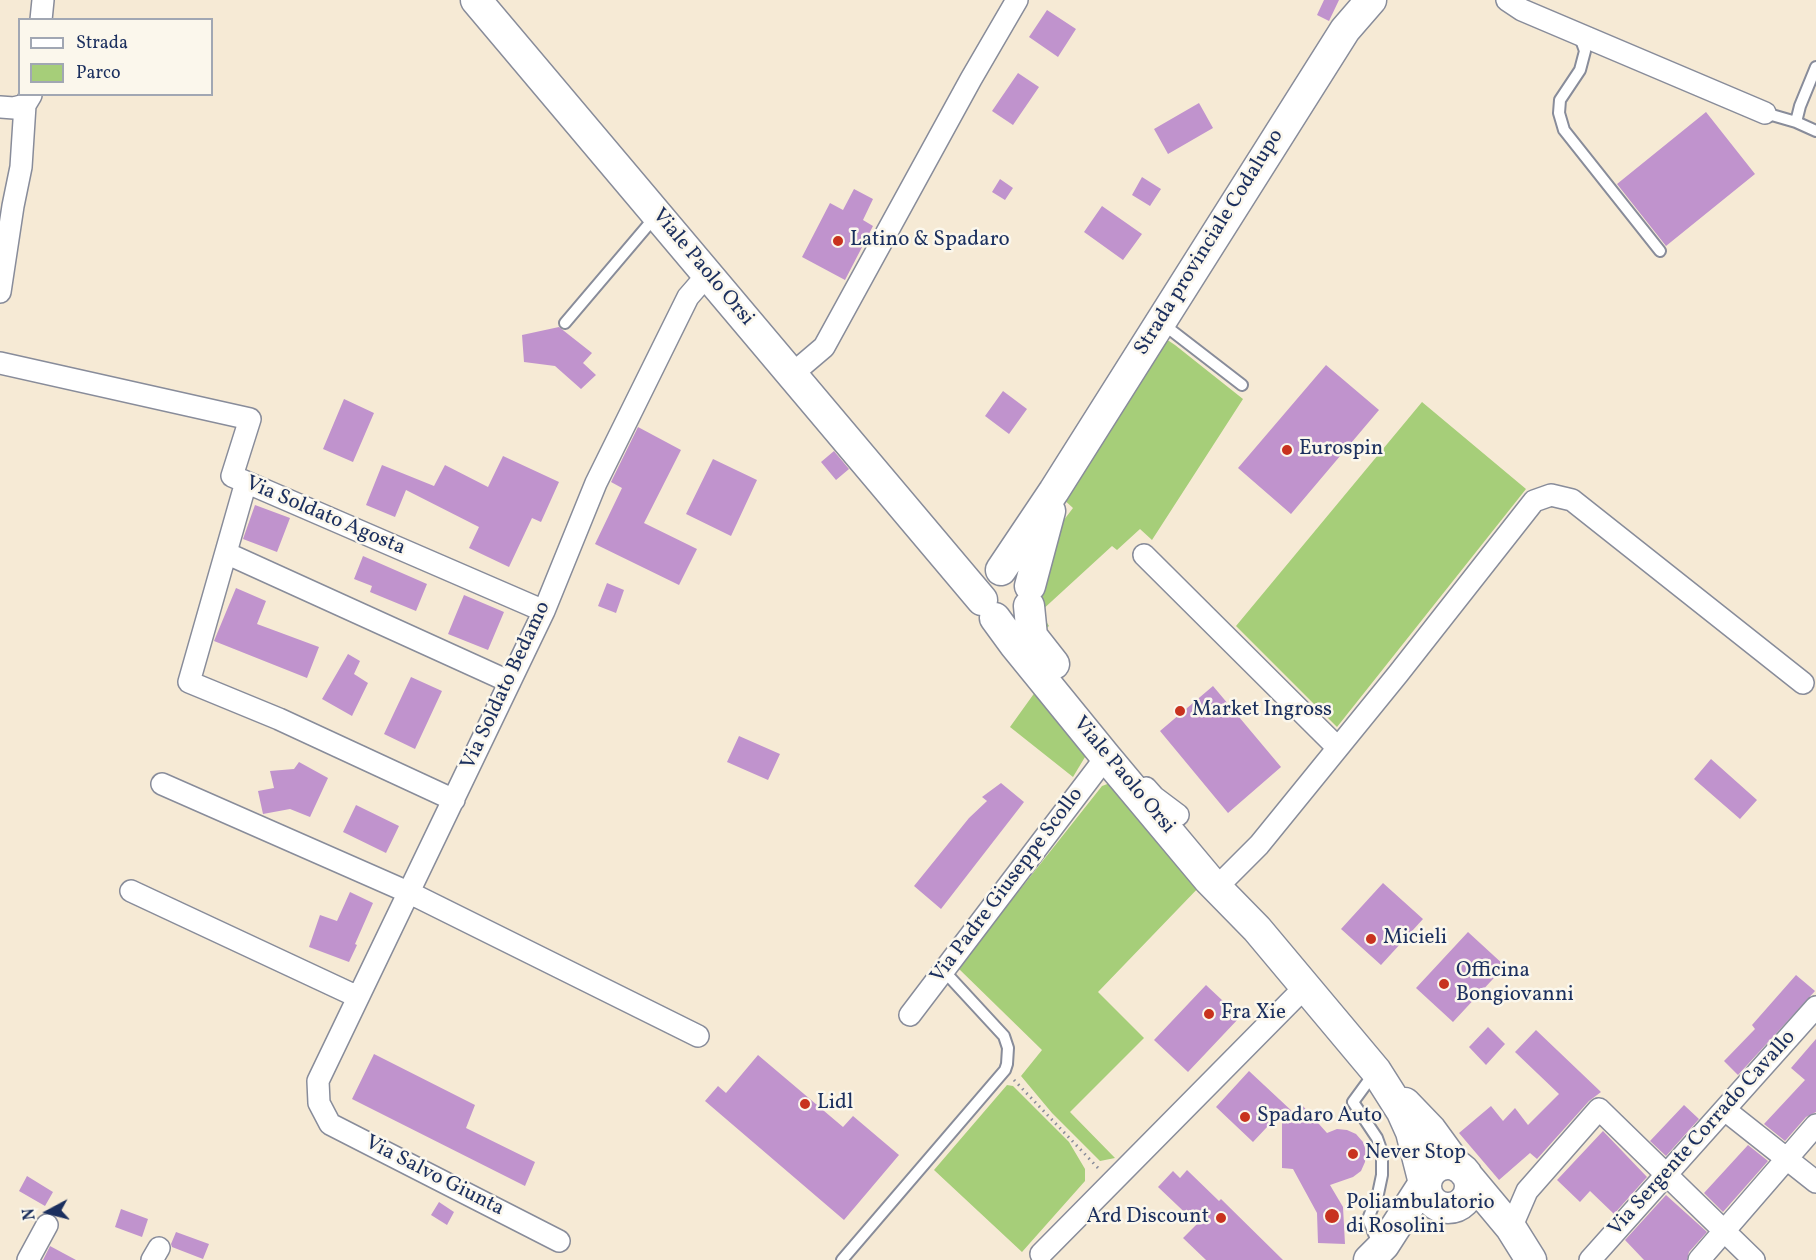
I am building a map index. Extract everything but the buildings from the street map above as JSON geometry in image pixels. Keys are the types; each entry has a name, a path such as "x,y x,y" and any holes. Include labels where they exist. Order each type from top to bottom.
{"main road":[{"name":"Viale Paolo Orsi","path":"476,0 988,609 1106,757 1221,882"},
{"name":"Strada provinciale Codalupo","path":"998,571 1054,491 1344,30 1371,0"},
{"path":"998,571 984,583 988,609 1005,620 1014,619 1023,614 1030,596 1054,491"},
{"path":"926,536 965,563 981,570 1010,569 1018,572 1026,578 1030,596"},
{"name":"Viale Paolo Orsi","path":"1030,596 1032,636 1178,815 1221,882 1257,929 1380,1076"},
{"path":"1378,1251 1417,1224 1439,1186 1431,1130 1380,1076"},
{"path":"1380,1076 1402,1112 1439,1186 1473,1217 1488,1226 1530,1260"},
{"path":"1439,1186 1490,1202 1511,1228 1530,1260"}],"street":[{"path":"41,18 43,0"},
{"path":"791,375 824,347 971,79 1017,0"},
{"path":"1508,0 1522,10 1765,113"},
{"path":"0,107 14,108 28,100"},
{"path":"0,292 21,166 28,100"},
{"name":"Via Soldato Bedamo","path":"319,1103 318,1081 410,894 544,611 596,483 688,297 708,274"},
{"name":"Via Soldato Agosta","path":"0,363 250,419 232,477 544,611"},
{"path":"246,482 189,682 279,719 454,800"},
{"path":"1221,882 1259,845 1534,501 1551,495 1572,500 1803,683"},
{"path":"226,553 510,682"},
{"path":"1144,555 1337,747"},
{"path":"1051,661 1068,695 1105,742 1106,757 1117,756 1125,762 1154,797 1178,815"},
{"name":"Via Padre Giuseppe Scollo","path":"910,1015 1106,757"},
{"path":"162,784 410,894 698,1036"},
{"path":"131,891 358,997"},
{"path":"1041,1254 1306,986"},
{"name":"Via Sergente Corrado Cavallo","path":"1590,1260 1816,1007"},
{"name":"Via Salvo Giunta","path":"319,1103 330,1124 560,1241"},
{"path":"1490,1202 1516,1198 1527,1191 1599,1109 1754,1260"},
{"path":"1725,1110 1816,1182"},
{"path":"1699,1260 1816,1125"},
{"path":"1511,1228 1527,1191"},
{"path":"28,1260 47,1225"}],"lane":[{"path":"1579,34 1585,51 1580,70 1560,100 1559,112 1564,130 1660,251"},
{"path":"1796,122 1816,67"},
{"path":"1765,113 1796,122 1816,131"},
{"path":"565,323 657,214"},
{"path":"1160,322 1242,385"},
{"path":"842,1260 1005,1070 1008,1048 1004,1036 944,971"},
{"path":"1378,1251 1368,1219 1380,1185 1382,1152 1377,1138 1353,1102 1380,1076"}],"path":[{"path":"1005,1070 1112,1182"}],"green space":[{"path":"1160,340 1169,341 1175,345 1243,399 1152,540 1140,529 1117,550 1112,546 1040,612 1049,626 1039,634 1040,598 1054,533 1073,508 1061,497"},
{"path":"1422,402 1526,489 1337,727 1236,626"},
{"path":"1038,688 1087,746 1085,757 1073,777 1010,727"},
{"path":"1110,783 1204,882 1098,992 1144,1038 1070,1112 1115,1158 1100,1161 1052,1113 1021,1076 1042,1050 958,968 1102,786"},
{"path":"1007,1085 1013,1086 1069,1142 1085,1169 1085,1181 1022,1252 934,1170"}],"place":[{"name":"Latino & Spadaro","path":"838,241"},
{"name":"Eurospin","path":"1287,450"},
{"name":"Market Ingross","path":"1180,711"},
{"name":"Micieli","path":"1371,939"},
{"name":"Officina Bongiovanni","path":"1444,984"},
{"name":"Fra Xie","path":"1209,1014"},
{"name":"Lidl","path":"805,1104"},
{"name":"Spadaro Auto","path":"1245,1117"},
{"name":"Never Stop","path":"1353,1154"},
{"name":"Poliambulatorio di Rosolini","path":"1332,1216"},
{"name":"Ard Discount","path":"1221,1218"}]}
